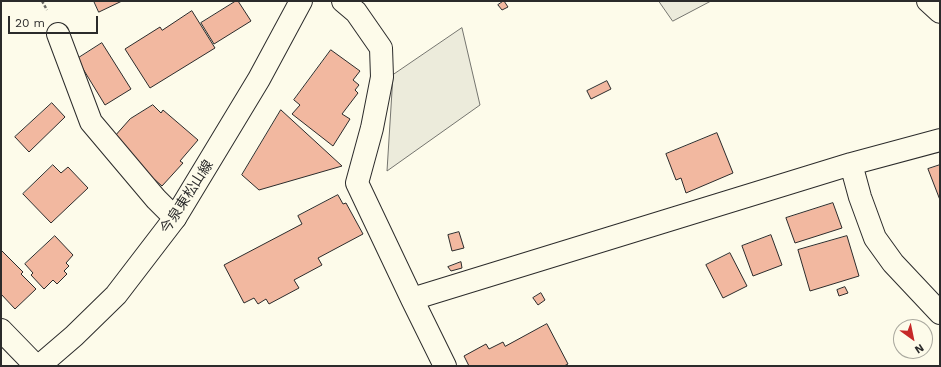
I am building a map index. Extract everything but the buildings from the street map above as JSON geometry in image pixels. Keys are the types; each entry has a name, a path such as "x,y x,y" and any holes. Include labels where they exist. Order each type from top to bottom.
{"main road":[{"name":"今泉東松山線","path":"37,366 74,336 116,295 175,218 259,79 301,1"},
{"path":"343,1 356,12 381,48 382,78 372,128 357,182 445,366"},
{"path":"928,1 940,12"},
{"path":"58,34 91,122 156,199 175,218"},
{"path":"412,299 851,164 940,140"},
{"path":"851,164 860,197 875,238 893,263 940,313"},
{"path":"1,330 37,366"}],"shaded area":[{"path":"659,1 711,1 673,21"},
{"path":"462,28 480,105 387,171 393,75"}]}
